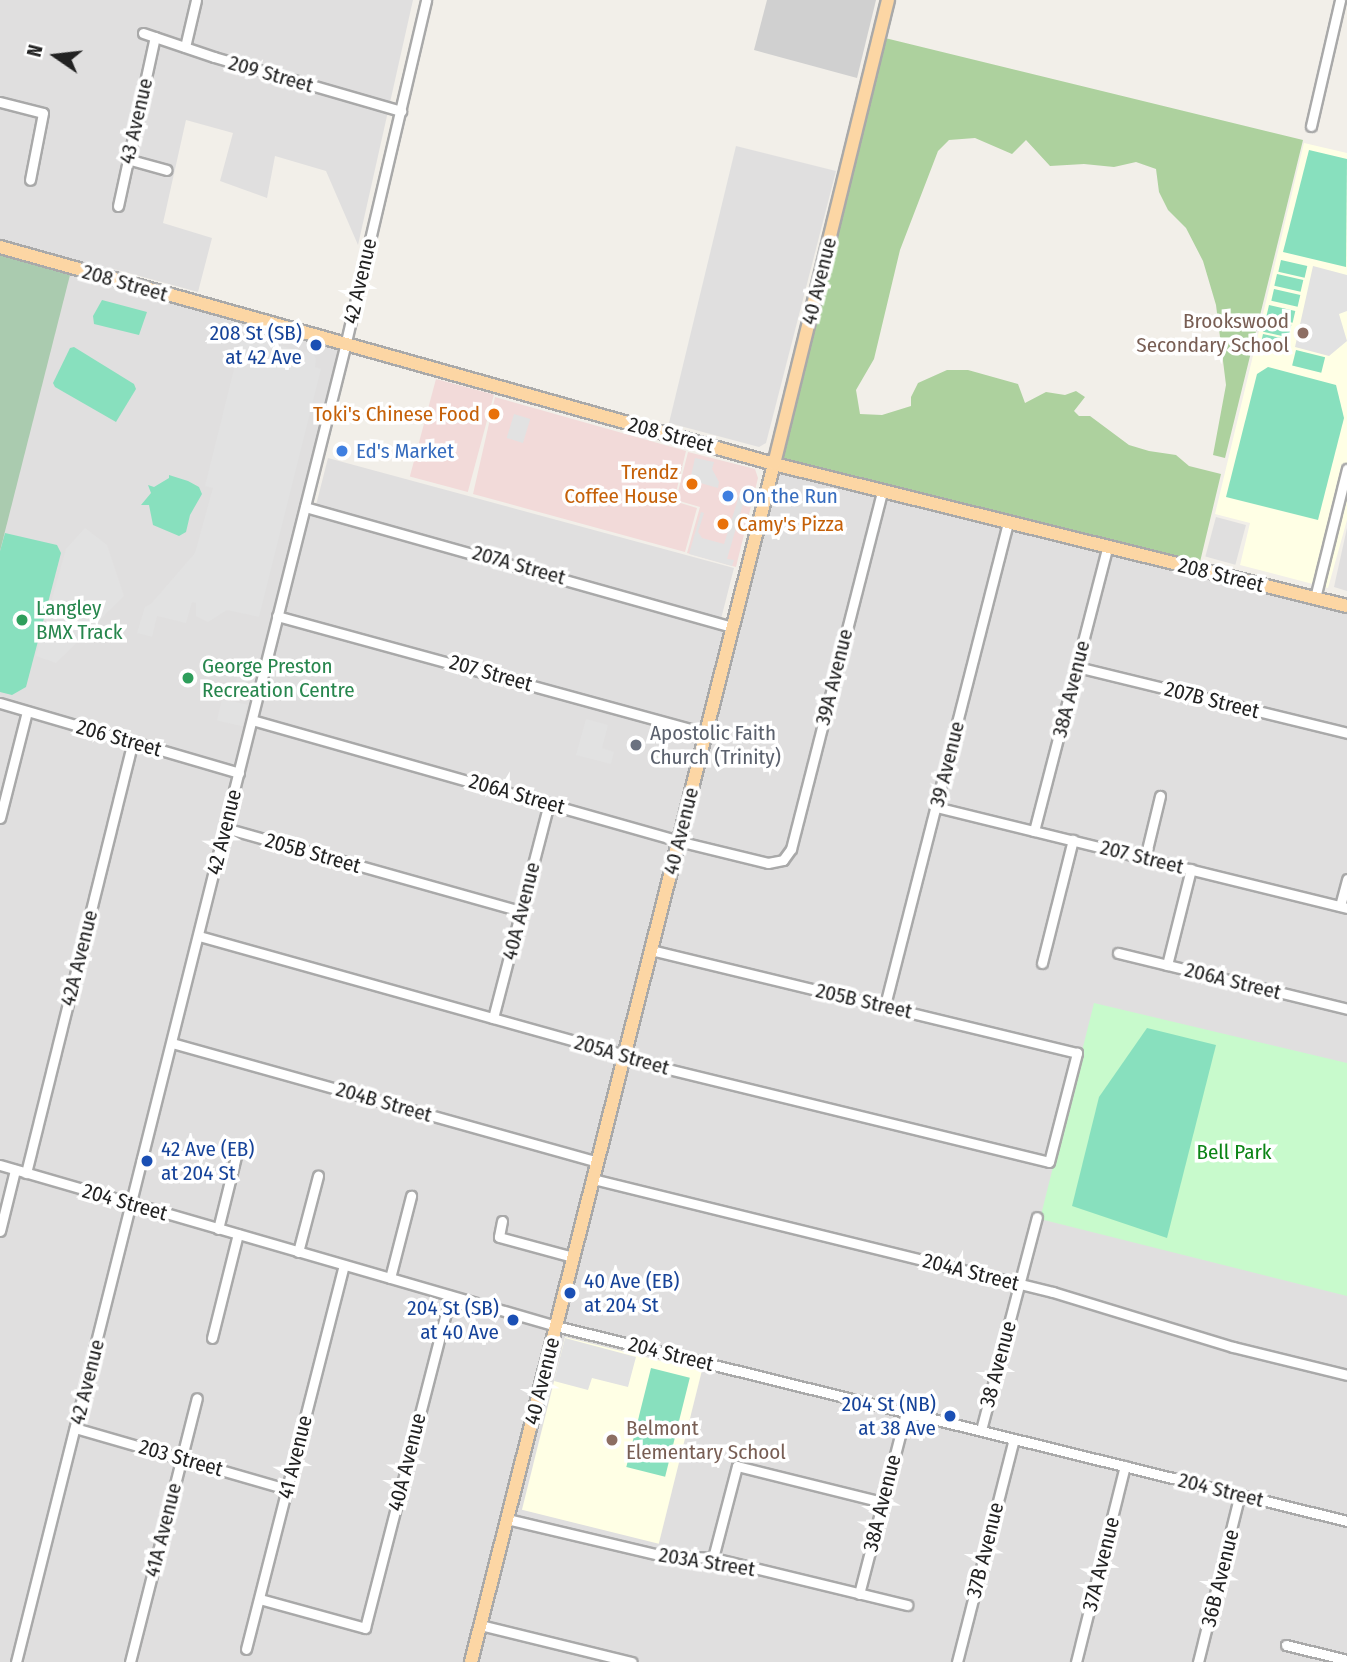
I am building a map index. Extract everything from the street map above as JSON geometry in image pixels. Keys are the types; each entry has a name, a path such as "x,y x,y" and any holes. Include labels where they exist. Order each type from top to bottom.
{"main road":[{"name":"40 Avenue","path":"471,1662 774,464 888,0"},
{"name":"208 Street","path":"0,247 345,346 774,464 1347,606"}],"street":[{"path":"185,47 196,0"},
{"name":"42 Avenue","path":"16,1662 345,346 426,0"},
{"path":"1311,126 1340,0"},
{"name":"209 Street","path":"143,33 401,111"},
{"name":"43 Avenue","path":"118,206 155,37"},
{"path":"0,102 43,113 30,180"},
{"path":"127,159 167,170"},
{"path":"1315,598 1347,469"},
{"name":"39A Avenue","path":"783,860 790,849 882,492"},
{"name":"207A Street","path":"305,507 732,627"},
{"name":"39 Avenue","path":"885,1005 1008,523"},
{"name":"38A Avenue","path":"1034,831 1107,548"},
{"name":"207 Street","path":"277,616 705,733"},
{"name":"207B Street","path":"1077,667 1347,733"},
{"name":"206 Street","path":"0,703 239,773"},
{"path":"0,818 27,711"},
{"name":"206A Street","path":"252,720 678,840 768,863 783,860"},
{"name":"42A Avenue","path":"26,1173 133,742"},
{"path":"1145,858 1160,796"},
{"name":"40A Avenue","path":"493,1018 549,803"},
{"name":"207 Street","path":"936,807 1343,907"},
{"name":"205B Street","path":"225,828 521,911"},
{"path":"1042,963 1073,841"},
{"path":"1167,965 1191,869"},
{"path":"1343,907 1347,879"},
{"name":"205A Street","path":"199,936 645,1063 1049,1163"},
{"name":"205B Street","path":"650,950 1077,1053 1049,1163"},
{"name":"206A Street","path":"1118,953 1347,1009"},
{"name":"204B Street","path":"172,1043 597,1162"},
{"path":"218,1228 237,1152"},
{"name":"204 Street","path":"0,1166 556,1326 1347,1521"},
{"path":"0,1231 15,1170"},
{"path":"298,1252 318,1176"},
{"name":"204A Street","path":"593,1179 1019,1284 1233,1347 1347,1375"},
{"path":"390,1278 411,1196"},
{"name":"38 Avenue","path":"981,1430 1037,1217"},
{"path":"502,1221 499,1237 573,1257"},
{"path":"212,1338 238,1234"},
{"name":"41 Avenue","path":"246,1650 344,1265"},
{"name":"40A Avenue","path":"260,1599 365,1628 450,1296"},
{"name":"41A Avenue","path":"130,1662 197,1398"},
{"name":"38A Avenue","path":"859,1594 906,1412"},
{"name":"203 Street","path":"75,1428 286,1489"},
{"name":"37B Avenue","path":"957,1662 1014,1439"},
{"path":"713,1558 737,1466 883,1503"},
{"name":"37A Avenue","path":"1076,1662 1125,1466"},
{"name":"36B Avenue","path":"1198,1662 1240,1494"},
{"name":"203A Street","path":"507,1519 659,1555 713,1558 907,1605"},
{"path":"480,1625 632,1662"},
{"path":"1286,1645 1347,1660"}],"shaded area":[{"path":"0,0 413,0 358,245 326,171 275,156 267,198 220,181 233,133 186,120 163,223 212,238 198,292 110,268 345,346 305,507 315,509 328,458 734,568 720,623 732,627 774,464 1347,604 1347,1662 0,1662"},
{"path":"767,0 876,0 857,78 754,50"},
{"name":"Brookswood Secondary School","path":"1304,143 1347,153 1347,520 1328,588 1240,565 1250,523 1215,514"},
{"path":"736,146 836,171 766,443 759,447 669,423"},
{"path":"0,255 70,275 0,551"},
{"path":"1313,266 1347,275 1347,311 1339,314 1347,341 1329,356 1295,347"},
{"path":"250,338 313,354 316,359 315,367 321,369 259,617 227,610 208,622 196,616 196,603 192,602 186,623 157,616 152,637 137,633 145,607 151,604 195,553 213,488 205,486 241,341 248,343"},
{"path":"436,379 494,395 468,492 410,477"},
{"path":"495,397 686,451 674,501 697,508 685,552 473,494"},
{"path":"514,414 530,419 523,443 507,438"},
{"path":"688,452 755,469 758,478 736,567 687,553 700,507 676,500"},
{"path":"695,458 714,462 712,469 719,482 718,488 690,480"},
{"path":"739,496 745,497 727,559 734,560 732,566 689,554 701,512 704,513 698,532 702,538 724,544"},
{"path":"1216,517 1246,525 1235,565 1205,557"},
{"path":"85,528 107,545 124,596 56,663 36,656 66,549"},
{"path":"1347,528 1347,591 1334,587"},
{"path":"239,660 252,663 247,684 236,681 238,673 233,672"},
{"path":"222,699 247,705 242,726 217,720"},
{"path":"586,719 608,725 602,748 614,752 611,764 576,755"},
{"name":"Belmont Elementary School","path":"565,1337 702,1371 659,1544 522,1510"},
{"path":"565,1338 636,1357 628,1387 592,1378 588,1390 554,1381"}],"green space":[{"path":"885,38 1303,140 1225,458 1213,455 1226,385 1216,305 1203,261 1186,228 1168,210 1159,192 1156,169 1136,162 1114,167 1084,164 1050,166 1026,140 1012,154 975,138 949,140 938,151 900,250 874,359 856,390 860,414 882,415 911,406 911,397 918,383 947,370 968,370 1018,384 1025,403 1046,392 1065,395 1076,391 1085,397 1074,411 1079,416 1090,416 1129,445 1176,455 1189,466 1221,474 1200,562 779,461"},
{"path":"1309,150 1347,159 1346,267 1283,252"},
{"path":"1281,260 1307,266 1305,278 1278,272"},
{"path":"1277,274 1303,280 1301,292 1274,286"},
{"path":"1274,289 1300,295 1298,307 1271,301"},
{"path":"102,300 147,312 139,335 94,324 93,316"},
{"path":"1269,305 1295,311 1293,323 1266,317"},
{"path":"1266,319 1291,325 1288,338 1263,332"},
{"path":"1263,334 1288,340 1285,353 1260,347"},
{"path":"74,347 134,384 136,389 116,422 55,387 53,383 70,348"},
{"path":"1296,350 1325,357 1321,373 1292,366"},
{"path":"1268,367 1336,385 1344,418 1318,520 1226,497 1257,374"},
{"path":"169,475 199,487 202,494 190,515 186,532 179,536 153,525 149,505 141,505 151,493 148,485 154,487 169,478"},
{"name":"Langley BMX Track","path":"5,533 57,545 61,553 26,687 12,695 0,692 0,551"},
{"name":"Bell Park","path":"1094,1003 1347,1063 1347,1296 1040,1219"},
{"path":"1147,1028 1216,1045 1167,1238 1072,1206 1099,1097"},
{"path":"651,1368 690,1378 665,1477 626,1467"}],"place":[{"name":"Brookswood Secondary School","path":"1303,333"},
{"name":"208 St (SB) at 42 Ave","path":"316,345"},
{"name":"Toki's Chinese Food","path":"494,414"},
{"name":"Ed's Market","path":"342,451"},
{"name":"Trendz Coffee House","path":"692,484"},
{"name":"On the Run","path":"728,496"},
{"name":"Camy's Pizza","path":"723,524"},
{"name":"Langley BMX Track","path":"22,620"},
{"name":"George Preston Recreation Centre","path":"188,678"},
{"name":"Apostolic Faith Church (Trinity)","path":"636,745"},
{"name":"42 Ave (EB) at 204 St","path":"147,1161"},
{"name":"40 Ave (EB) at 204 St","path":"570,1293"},
{"name":"204 St (SB) at 40 Ave","path":"513,1320"},
{"name":"204 St (NB) at 38 Ave","path":"950,1416"},
{"name":"Belmont Elementary School","path":"612,1440"}]}
